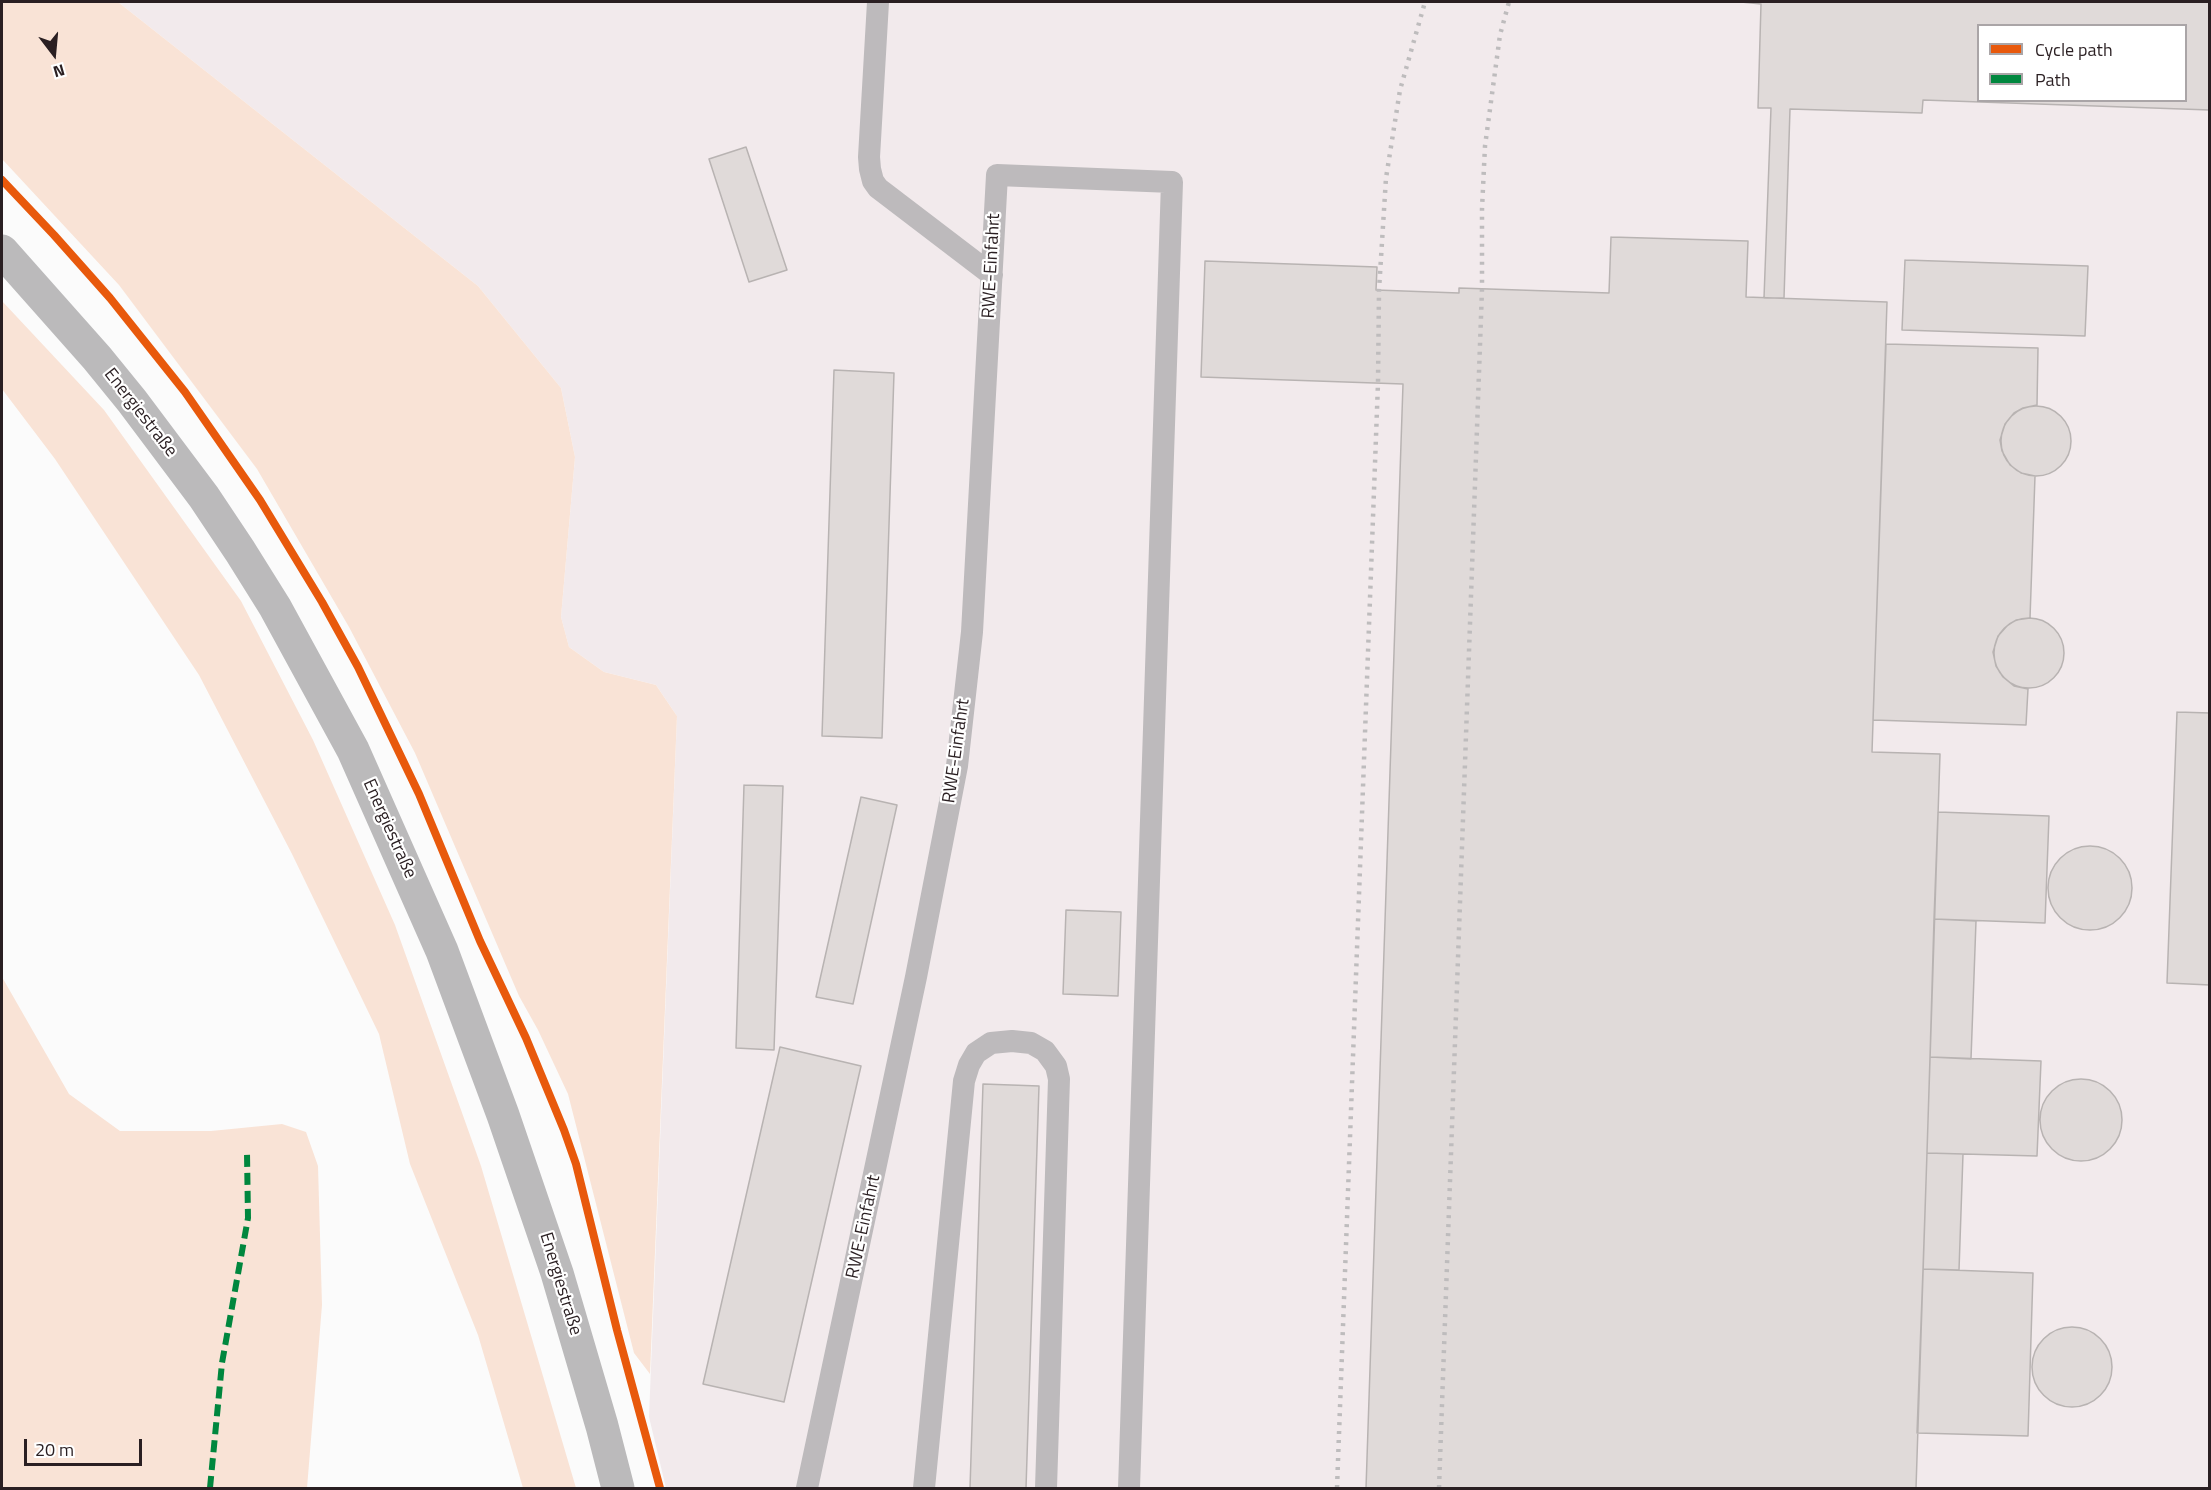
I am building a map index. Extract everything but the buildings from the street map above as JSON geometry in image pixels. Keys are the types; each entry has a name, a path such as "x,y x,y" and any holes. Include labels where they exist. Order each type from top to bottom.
{"main road":[{"name":"Energiestraße","path":"2,252 97,358 197,488 275,607 353,750 438,942 481,1055 557,1274 618,1488"}],"lane":[{"path":"878,2 869,157 873,181 878,188 992,275"},
{"name":"RWE-Einfahrt","path":"807,1488 914,988 957,766 972,632 997,174 1172,182 1129,1488"},
{"path":"924,1488 966,1073 972,1059 983,1048 992,1043 1012,1041 1032,1043 1045,1051 1056,1066 1059,1079 1046,1488"}],"shaded area":[{"path":"2,2 118,2 478,286 561,388 575,457 561,617 569,647 604,672 656,685 677,716 650,1374 634,1353 568,1094 519,996 415,753 349,627 257,469 119,285 2,159"},
{"path":"118,2 2209,2 2209,1488 666,1488 649,1417 677,716 656,685 604,672 569,647 561,617 575,457 561,388 478,286"},
{"path":"2,301 104,410 241,601 313,740 395,925 481,1166 576,1488 523,1488 478,1335 410,1164 379,1034 292,854 199,675 55,459 2,389"},
{"path":"2,977 69,1094 120,1131 211,1131 282,1124 306,1132 318,1166 322,1305 307,1488 2,1488"}],"railway":[{"path":"1337,1488 1378,383 1379,290 1386,178 1400,90 1425,2"},
{"path":"1439,1488 1482,289 1482,209 1485,146 1500,35 1509,2"}],"marked path":[{"path":"210,1488 222,1363 248,1218 247,1153"}],"cycle path":[{"path":"2,180 110,298 185,392 260,500 322,602 358,667 419,794 480,941 526,1038 564,1130 576,1164 617,1330 660,1488"}]}
